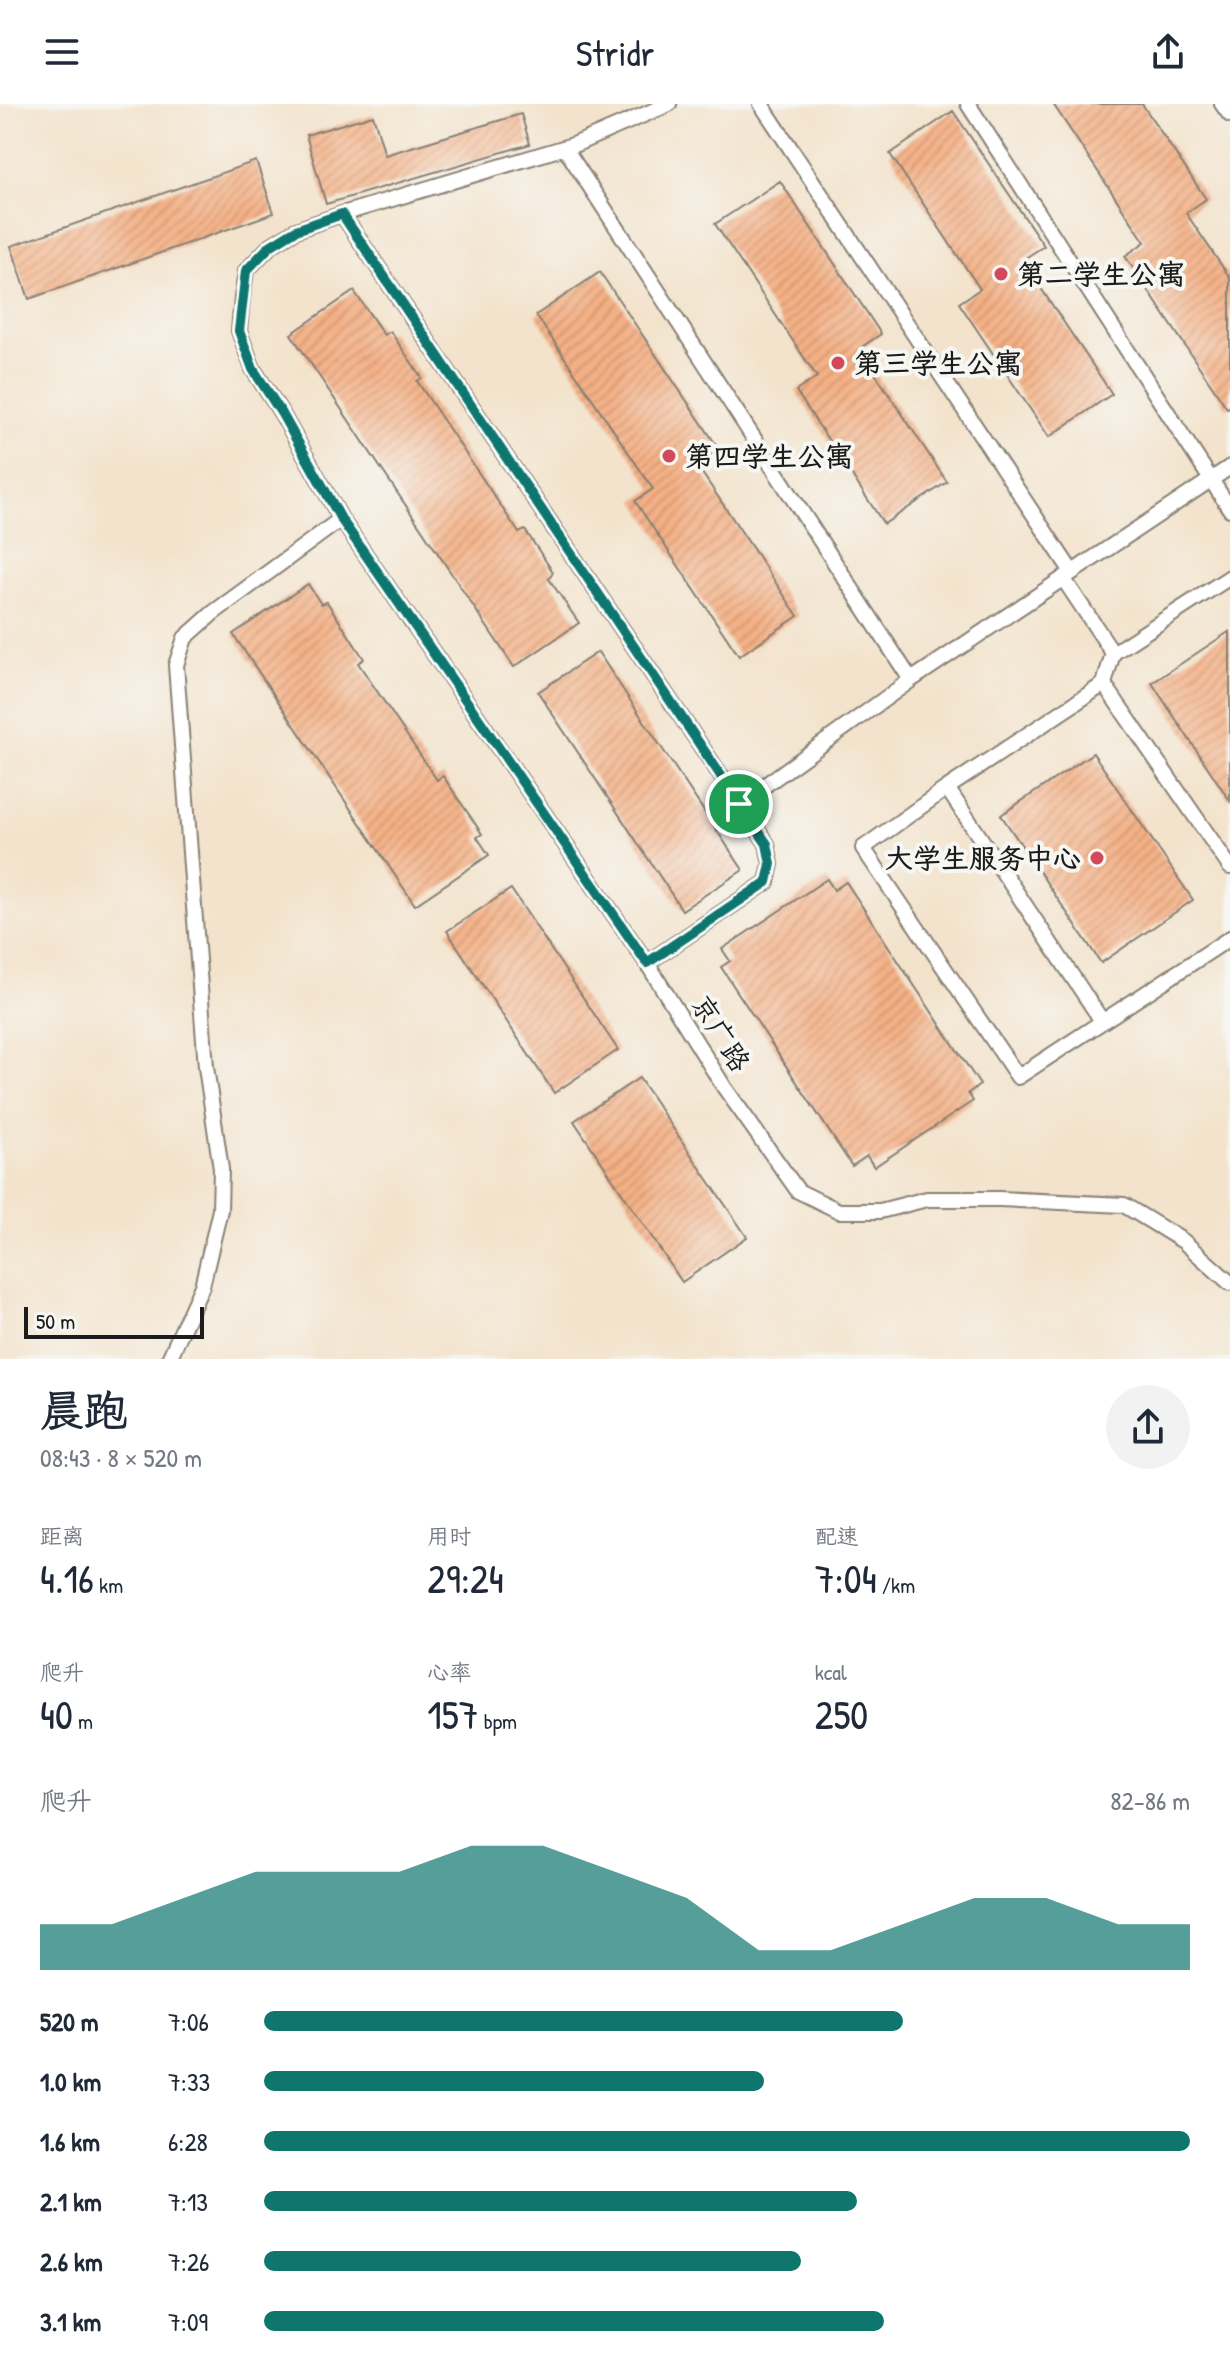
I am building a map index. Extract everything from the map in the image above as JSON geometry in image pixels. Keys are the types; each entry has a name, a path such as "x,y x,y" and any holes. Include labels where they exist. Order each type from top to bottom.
{"lane":[{"name":"京广路","path":"669,104 565,148 342,214 296,230 270,246 246,271 239,331 253,369 341,519 647,963 724,1087 798,1191 839,1211 880,1211 927,1199 1124,1205 1183,1241 1230,1283"},
{"path":"761,104 1068,575 1113,653"},
{"path":"968,104 1230,509"},
{"path":"1222,104 1230,115"},
{"path":"565,148 911,680"},
{"path":"342,214 767,844 771,864 767,882 647,963"},
{"path":"739,804 911,680 1230,467"},
{"path":"169,1359 202,1286 220,1210 221,1169 206,1067 176,665 185,638 194,630 341,519"},
{"path":"1230,577 1113,653 1104,684 863,848 1018,1077 1230,938"},
{"path":"1104,684 1230,867"},
{"path":"947,788 1102,1021"}],"building":[{"path":"1053,104 1142,104 1206,199 1186,213 1230,278 1230,407 1227,408 1125,256 1145,242"},
{"name":"第二学生公寓","path":"953,111 1044,246 1022,260 1112,394 1049,437 959,303 980,289 890,154"},
{"path":"521,114 530,144 326,204 306,135 373,115 385,155"},
{"path":"256,161 274,213 29,299 11,246"},
{"name":"第三学生公寓","path":"780,181 881,334 859,349 947,482 884,524 796,391 817,377 715,224"},
{"name":"第四学生公寓","path":"600,272 719,449 696,464 798,616 739,656 635,501 653,489 536,315"},
{"path":"354,291 384,335 390,331 422,378 417,381 519,533 525,530 553,572 549,579 579,623 514,667 291,334"},
{"path":"308,584 321,604 327,602 364,659 358,663 437,780 443,776 482,834 477,837 489,855 415,905 233,634"},
{"path":"1230,631 1230,801 1152,683"},
{"path":"598,652 743,870 682,910 538,692"},
{"name":"大学生服务中心","path":"1093,753 1193,900 1101,963 1001,815"},
{"path":"827,879 834,890 846,882 980,1085 968,1093 973,1101 874,1167 867,1156 852,1166 721,967 730,961 722,949"},
{"path":"511,889 618,1050 554,1093 447,931"},
{"path":"639,1078 747,1237 682,1282 574,1121"}],"place":[{"name":"第二学生公寓","path":"1001,274"},
{"name":"第三学生公寓","path":"838,363"},
{"name":"第四学生公寓","path":"669,456"},
{"name":"大学生服务中心","path":"1097,858"}],"route":[{"path":"342,214 739,804 767,844 771,864 767,882 647,963 341,519 253,369 239,331 242,298 246,271 270,246 296,230 342,214"}]}
